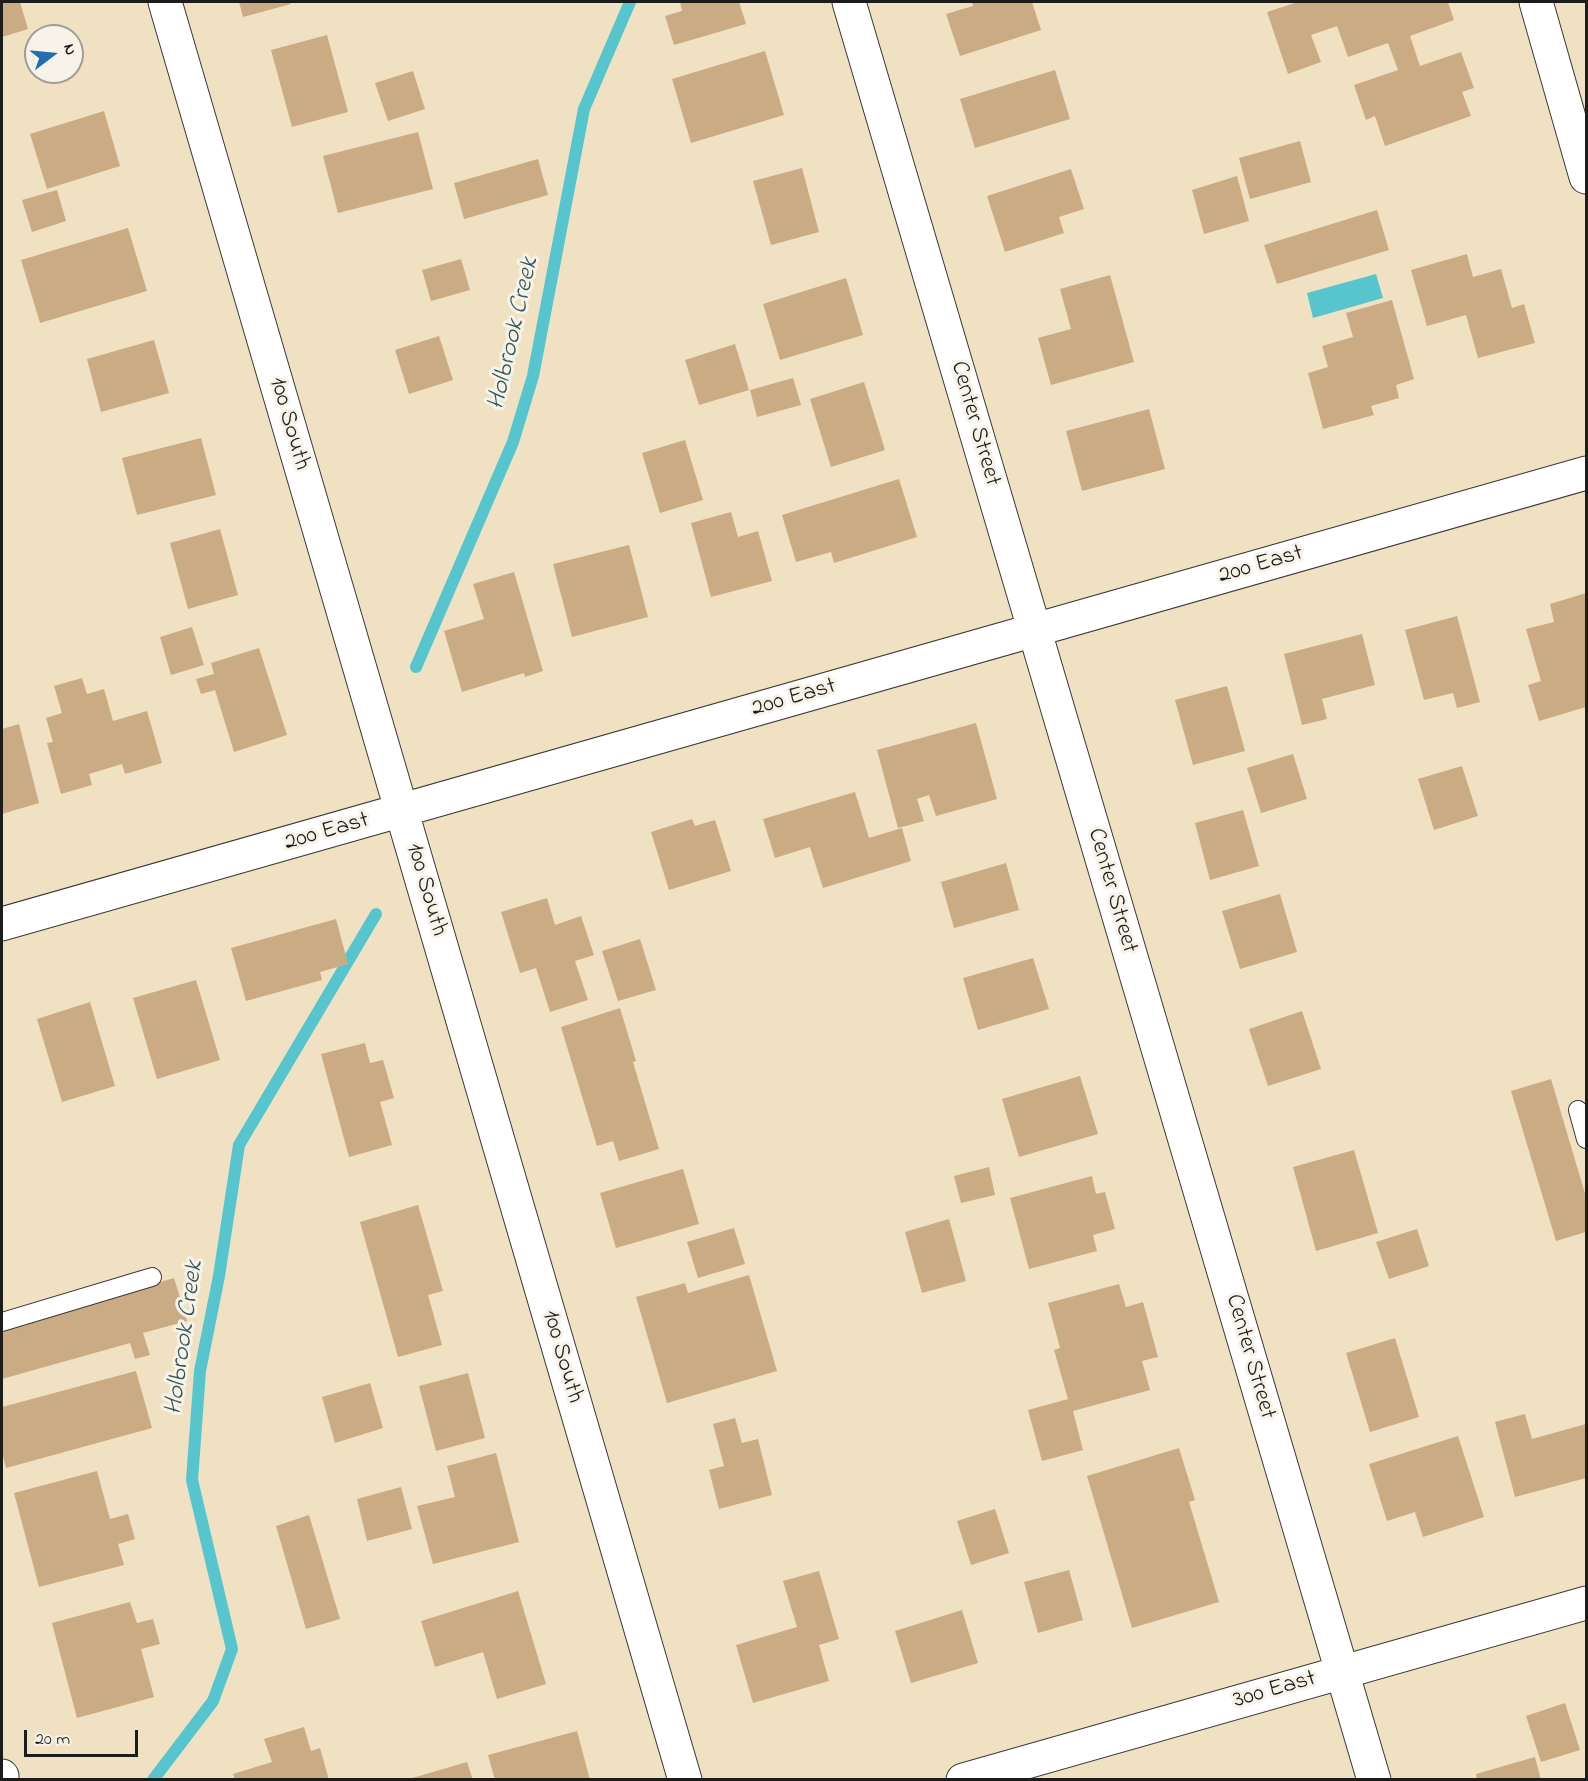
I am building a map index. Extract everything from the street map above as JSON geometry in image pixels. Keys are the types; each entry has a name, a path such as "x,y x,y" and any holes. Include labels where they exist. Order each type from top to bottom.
{"street":[{"name":"100 South","path":"165,2 685,1779"},
{"name":"Center Street","path":"849,2 1374,1779"},
{"path":"1536,2 1587,177"},
{"name":"200 East","path":"2,924 1587,473"},
{"name":"300 East","path":"963,1779 1587,1603"}],"lane":[{"path":"1578,1110 1587,1139"},
{"path":"2,1322 152,1277"}],"water":[{"path":"1376,274 1383,298 1313,318 1307,293"}],"building":[{"path":"20,2 27,24 24,24 24,30 2,37 2,3"},
{"path":"239,2 290,2 291,4 243,17"},
{"path":"680,2 739,2 746,24 674,45 665,16 682,11"},
{"path":"972,2 1032,2 1041,30 960,56 946,14 973,6"},
{"path":"1298,2 1448,2 1454,20 1410,36 1420,66 1461,52 1474,88 1462,92 1471,116 1385,146 1375,116 1366,120 1354,85 1398,70 1388,43 1348,57 1337,26 1311,35 1321,62 1288,74 1267,12"},
{"path":"327,35 348,112 292,127 271,50"},
{"path":"765,51 784,115 691,143 672,79"},
{"path":"1055,70 1070,119 975,148 960,99"},
{"path":"413,71 425,109 388,121 375,83"},
{"path":"104,111 120,166 47,189 30,134"},
{"path":"418,132 433,189 338,213 323,156"},
{"path":"1300,141 1311,182 1250,199 1239,158"},
{"path":"538,159 548,195 464,219 454,183"},
{"path":"802,168 819,232 771,245 753,181"},
{"path":"1071,169 1084,209 1059,217 1064,233 1005,252 987,196"},
{"path":"1237,176 1249,221 1204,234 1192,190"},
{"path":"57,190 66,221 32,232 22,200"},
{"path":"1377,210 1389,250 1277,284 1264,245"},
{"path":"128,228 147,291 40,323 21,260"},
{"path":"1467,254 1473,277 1501,269 1512,308 1524,304 1535,343 1478,358 1466,315 1427,326 1411,270"},
{"path":"461,259 470,290 431,301 422,270"},
{"path":"1110,275 1134,362 1051,385 1038,338 1071,329 1060,289"},
{"path":"846,278 863,335 780,360 763,304"},
{"path":"1392,300 1414,379 1396,385 1399,398 1371,406 1374,415 1323,429 1308,373 1328,367 1322,346 1353,337 1346,313"},
{"path":"439,336 453,380 409,394 395,350"},
{"path":"154,340 169,393 101,412 87,359"},
{"path":"735,344 749,390 699,405 685,360"},
{"path":"793,378 801,405 757,417 750,390"},
{"path":"864,382 885,450 831,467 810,399"},
{"path":"1149,409 1165,469 1082,491 1066,431"},
{"path":"201,438 216,495 137,515 122,458"},
{"path":"685,440 703,500 660,513 642,453"},
{"path":"899,479 917,537 834,563 831,552 796,562 782,515"},
{"path":"731,512 738,537 758,531 772,581 711,597 691,523"},
{"path":"220,529 238,595 188,609 170,543"},
{"path":"629,545 648,617 572,637 553,564"},
{"path":"514,572 543,671 525,677 524,673 462,692 444,631 484,619 473,584"},
{"path":"1586,593 1586,707 1539,721 1528,685 1541,681 1526,629 1554,622 1550,604"},
{"path":"1457,616 1480,702 1457,708 1453,693 1424,700 1405,630"},
{"path":"192,627 204,665 171,675 160,637"},
{"path":"1362,634 1375,685 1322,699 1327,719 1302,725 1284,654"},
{"path":"259,648 287,735 234,752 215,690 201,694 196,679 214,674 211,663"},
{"path":"82,678 87,694 104,689 113,721 147,711 162,763 125,774 122,764 89,774 92,785 61,794 47,743 53,742 46,718 62,713 54,686"},
{"path":"1227,686 1245,751 1193,765 1175,700"},
{"path":"976,723 997,799 936,816 929,795 917,799 924,821 898,828 877,750"},
{"path":"19,724 39,803 2,814 2,729"},
{"path":"1293,754 1307,799 1261,813 1247,768"},
{"path":"1462,766 1478,816 1434,830 1418,779"},
{"path":"855,792 869,838 902,828 911,861 823,888 810,847 775,858 763,819"},
{"path":"1243,810 1259,866 1210,880 1195,823"},
{"path":"692,819 695,826 715,820 731,871 669,890 651,832"},
{"path":"1006,863 1019,910 954,928 941,882"},
{"path":"1280,894 1297,952 1240,969 1222,911"},
{"path":"547,898 555,925 581,916 594,955 575,961 588,1000 550,1012 536,968 520,973 501,912"},
{"path":"336,919 348,964 320,972 322,980 246,1001 231,948"},
{"path":"640,939 656,990 618,1001 602,951"},
{"path":"1033,958 1049,1009 978,1030 963,978"},
{"path":"196,980 220,1060 157,1079 133,998"},
{"path":"90,1002 115,1086 62,1102 37,1019"},
{"path":"620,1008 636,1061 633,1062 659,1149 619,1161 613,1141 597,1146 561,1027"},
{"path":"1302,1011 1321,1069 1268,1086 1249,1029"},
{"path":"365,1043 370,1063 383,1060 394,1098 380,1102 392,1145 349,1157 321,1054"},
{"path":"1080,1076 1098,1134 1019,1157 1002,1099"},
{"path":"1551,1079 1586,1197 1586,1232 1556,1241 1511,1091"},
{"path":"1354,1150 1378,1233 1316,1251 1293,1167"},
{"path":"989,1167 995,1195 961,1203 954,1176"},
{"path":"683,1169 699,1224 616,1248 600,1193"},
{"path":"1092,1176 1096,1194 1105,1192 1115,1229 1093,1235 1097,1251 1029,1269 1010,1198"},
{"path":"418,1205 443,1291 428,1295 442,1345 398,1357 360,1222"},
{"path":"949,1219 966,1281 922,1293 905,1232"},
{"path":"734,1228 745,1264 698,1278 687,1242"},
{"path":"1417,1229 1429,1266 1389,1279 1376,1242"},
{"path":"749,1275 777,1371 667,1403 636,1297 685,1283 688,1293"},
{"path":"174,1278 187,1321 143,1333 150,1355 135,1359 130,1343 2,1379 2,1327"},
{"path":"1119,1284 1126,1307 1143,1302 1158,1357 1142,1361 1150,1390 1073,1411 1083,1450 1042,1461 1028,1410 1068,1399 1054,1350 1060,1348 1048,1303"},
{"path":"1395,1338 1419,1417 1370,1432 1346,1353"},
{"path":"136,1371 152,1428 6,1468 2,1452 2,1407"},
{"path":"468,1373 485,1438 436,1451 419,1386"},
{"path":"370,1383 383,1428 335,1443 322,1397"},
{"path":"1525,1414 1532,1439 1586,1424 1586,1478 1515,1497 1495,1422"},
{"path":"735,1418 742,1443 758,1439 772,1495 719,1509 709,1470 724,1466 713,1424"},
{"path":"1458,1436 1484,1517 1423,1537 1415,1512 1387,1521 1369,1464"},
{"path":"1179,1448 1195,1500 1189,1502 1219,1602 1132,1628 1087,1476"},
{"path":"496,1453 519,1542 433,1564 417,1506 455,1497 447,1466"},
{"path":"97,1471 110,1519 128,1514 135,1539 118,1544 124,1565 39,1587 14,1493"},
{"path":"401,1487 412,1529 367,1541 357,1499"},
{"path":"995,1509 1009,1553 971,1565 957,1521"},
{"path":"309,1515 340,1619 306,1629 276,1526"},
{"path":"1069,1570 1083,1620 1038,1633 1024,1582"},
{"path":"819,1571 839,1639 819,1645 829,1681 753,1703 736,1645 797,1627 783,1581"},
{"path":"518,1591 546,1684 497,1699 483,1652 435,1667 421,1621"},
{"path":"130,1602 137,1623 153,1619 160,1644 141,1649 154,1697 77,1718 52,1623"},
{"path":"962,1610 978,1663 911,1683 895,1631"},
{"path":"1565,1703 1580,1750 1541,1762 1526,1716"},
{"path":"304,1727 311,1751 320,1748 329,1780 235,1780 233,1774 272,1762 264,1739"},
{"path":"577,1731 590,1780 495,1780 488,1755"},
{"path":"1535,1757 1541,1780 1477,1780 1476,1774"},
{"path":"467,1762 473,1780 409,1780 409,1779"}],"waterway":[{"name":"Holbrook Creek","path":"416,667 513,442 533,376 584,109 630,2"},
{"name":"Holbrook Creek","path":"153,1780 213,1701 232,1649 192,1480 200,1371 219,1276 239,1145 376,914"}]}
